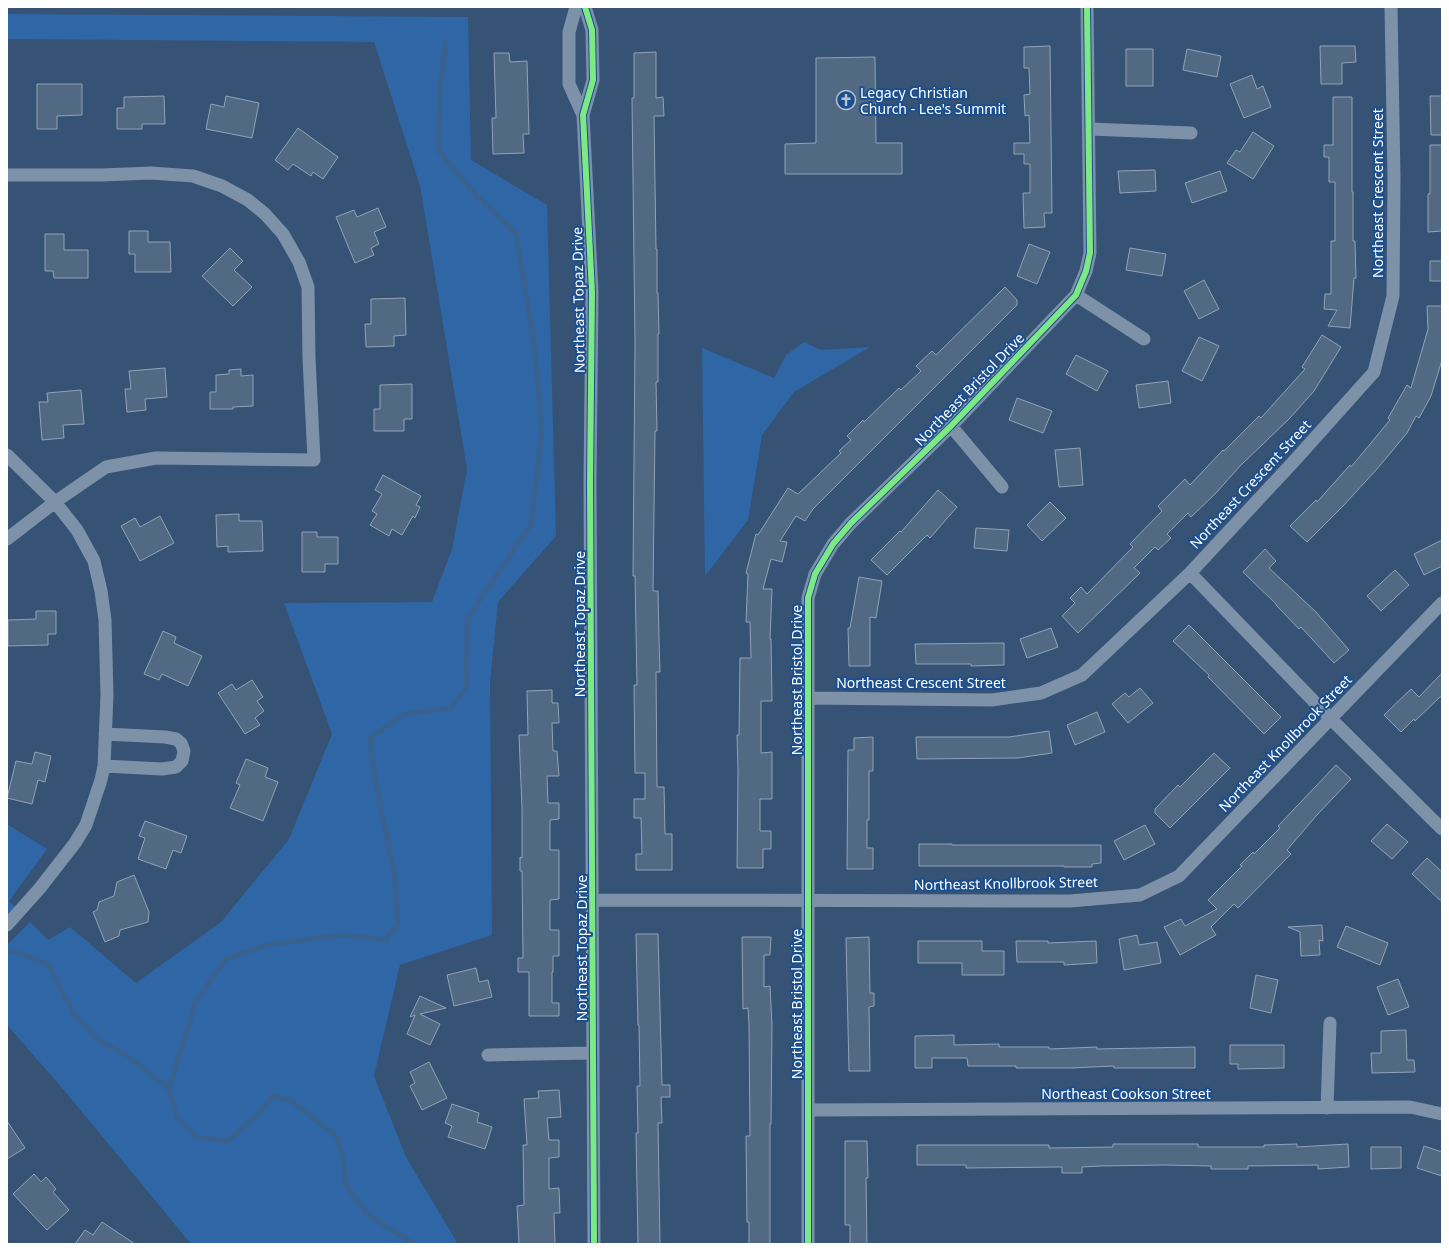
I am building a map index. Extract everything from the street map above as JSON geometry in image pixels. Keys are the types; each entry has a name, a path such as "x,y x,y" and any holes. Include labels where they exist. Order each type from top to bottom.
{"street":[{"name":"Northeast Topaz Drive","path":"576,7 569,32 569,84 583,115"},
{"name":"Northeast Topaz Drive","path":"585,7 592,30 593,80 583,115 592,292 590,491 594,1244"},
{"name":"Northeast Bristol Drive","path":"808,1244 808,598 815,574 833,544 851,523 952,426 1076,295 1086,271 1090,253 1087,7"},
{"name":"Northeast Crescent Street","path":"808,698 992,700 1041,694 1082,675 1190,573 1296,459 1374,372 1393,296 1394,178 1391,7"},
{"path":"1089,129 1191,133"},
{"path":"7,175 151,173 193,176 222,186 248,200 265,214 283,234 299,262 308,287 309,358 314,460 156,458 106,467 55,502 7,539"},
{"path":"1076,295 1144,339"},
{"path":"952,426 1002,487"},
{"path":"7,455 55,502 77,530 94,561 101,591 105,620 107,695 104,766 101,780 86,825 75,843 40,888 7,925"},
{"path":"1190,573 1330,718 1442,829"},
{"name":"Northeast Knollbrook Street","path":"593,900 1070,901 1140,895 1179,876 1442,603"},
{"path":"104,766 162,769 176,767 182,761 184,751 182,743 176,739 165,737 105,734"},
{"path":"1327,1108 1330,1023"},
{"path":"488,1055 594,1053"},
{"name":"Northeast Cookson Street","path":"809,1110 1410,1107 1442,1114"}],"shaded area":[{"path":"7,14 468,17 471,160 547,205 556,536 498,602 490,682 492,935 400,965 374,1076 406,1157 458,1244 191,1244 63,1089 7,1025 7,945 30,922 48,940 70,927 136,983 221,922 289,839 332,734 284,603 432,602 452,549 467,469 420,186 374,42 7,39"},
{"path":"804,342 821,350 870,347 794,392 762,435 748,520 705,576 702,348 774,378 786,355"},
{"path":"7,824 47,849 9,901 17,909 7,918"}],"building":[{"path":"1050,46 1052,213 1044,213 1045,227 1024,228 1023,193 1030,193 1030,164 1024,164 1024,154 1014,154 1014,143 1030,143 1029,115 1025,116 1024,95 1030,94 1029,68 1024,68 1024,47"},
{"path":"1320,46 1355,46 1356,62 1342,63 1342,84 1321,84"},
{"path":"1126,49 1153,49 1153,86 1126,86"},
{"path":"1187,49 1221,56 1217,77 1183,70"},
{"path":"656,52 656,98 663,97 664,116 654,116 659,334 658,382 656,382 657,431 655,431 653,591 658,591 660,672 656,672 657,787 664,787 665,834 672,834 672,870 636,870 636,854 642,854 641,818 634,818 634,799 645,799 645,773 635,773 634,685 637,685 635,576 633,576 635,343 632,98 634,98 634,53"},
{"path":"494,53 509,53 510,62 527,61 529,134 523,134 524,153 493,154 492,118 496,118"},
{"name":"Legacy Christian Church - Lee's Summit","path":"875,57 876,143 902,143 902,174 785,174 785,144 816,143 816,58"},
{"path":"1252,75 1257,89 1263,86 1271,107 1244,118 1230,84"},
{"path":"37,84 82,84 82,115 57,116 57,129 37,129"},
{"path":"164,96 165,124 142,124 142,129 117,129 117,108 124,108 124,97"},
{"path":"226,96 259,103 252,138 206,129 211,104 224,107"},
{"path":"1430,96 1442,96 1442,135 1431,135"},
{"path":"1333,97 1352,97 1353,241 1355,241 1356,278 1354,278 1350,328 1328,326 1337,310 1324,309 1325,294 1331,294 1331,241 1335,241 1335,182 1329,182 1329,157 1324,157 1324,145 1333,145"},
{"path":"298,128 338,157 323,179 313,172 311,176 293,164 288,170 275,160"},
{"path":"1253,132 1274,146 1253,179 1227,163 1236,150 1240,152"},
{"path":"1430,145 1442,145 1442,231 1428,232 1428,194 1430,194"},
{"path":"1155,170 1156,191 1120,193 1118,171"},
{"path":"1220,171 1227,191 1192,203 1185,183"},
{"path":"378,208 386,227 374,232 379,244 371,248 374,255 355,263 336,217 354,210 357,217"},
{"path":"129,231 148,231 148,242 170,242 171,272 135,272 135,254 129,254"},
{"path":"45,234 64,234 64,250 88,250 88,278 54,278 53,271 45,271"},
{"path":"1029,244 1050,252 1037,284 1017,276"},
{"path":"230,248 243,261 234,270 252,287 233,306 202,276"},
{"path":"1130,248 1166,254 1162,276 1126,270"},
{"path":"1430,261 1442,261 1442,281 1430,281"},
{"path":"1204,280 1219,309 1199,319 1184,291"},
{"path":"1005,287 1017,300 1017,305 813,509 805,521 796,516 780,541 787,542 782,562 771,559 763,589 772,589 770,639 772,701 761,701 761,753 772,752 772,799 760,799 760,831 771,831 771,849 763,849 763,868 737,868 737,735 739,735 740,658 751,658 750,622 746,622 748,574 746,573 756,534 758,535 788,488 798,494 841,453 839,451 851,440 847,436 863,420 864,422 899,388 901,390 921,371 916,366 932,351 936,355"},
{"path":"405,298 406,335 394,336 394,346 366,347 365,324 371,324 371,299"},
{"path":"1427,306 1442,306 1442,360 1431,396 1419,418 1416,416 1407,433 1377,469 1307,542 1290,526 1316,500 1317,502 1350,465 1351,467 1390,420 1388,418 1407,385 1411,388 1428,329"},
{"path":"1322,335 1341,347 1314,391 1289,419 1240,466 1216,493 1191,517 1188,513 1167,534 1171,538 1158,550 1155,547 1134,568 1140,573 1078,633 1062,616 1075,603 1070,598 1081,587 1087,594 1133,547 1130,544 1162,511 1158,506 1185,479 1190,485 1223,450 1224,451 1259,416 1261,418 1305,369 1302,367"},
{"path":"1199,337 1219,346 1202,381 1182,371"},
{"path":"1076,355 1108,371 1097,391 1066,374"},
{"path":"165,368 167,397 145,399 146,410 127,412 125,389 131,389 129,371"},
{"path":"241,369 241,376 253,375 253,406 233,407 233,409 210,409 210,392 216,392 216,375 229,374 229,370"},
{"path":"1168,381 1171,403 1139,408 1136,385"},
{"path":"412,384 412,419 404,419 404,431 374,431 374,409 380,409 380,385"},
{"path":"81,390 84,424 63,425 64,438 42,440 39,402 48,402 47,393"},
{"path":"1017,398 1052,411 1043,433 1009,420"},
{"path":"1080,448 1083,485 1059,487 1055,450"},
{"path":"383,475 421,496 416,505 420,507 415,518 413,516 402,535 392,529 389,536 370,525 377,514 372,511 382,494 375,490"},
{"path":"938,490 957,507 930,538 927,535 887,575 871,560 900,531 901,532"},
{"path":"1050,502 1066,518 1042,541 1027,525"},
{"path":"239,514 239,521 262,521 263,551 228,552 228,546 217,547 216,515"},
{"path":"160,516 174,543 140,561 121,526 135,518 140,527"},
{"path":"976,528 1009,530 1007,551 974,548"},
{"path":"302,532 317,532 317,537 338,537 338,564 325,564 325,572 302,572"},
{"path":"1442,540 1442,566 1424,575 1414,554"},
{"path":"1265,549 1276,561 1269,568 1316,612 1349,650 1334,663 1301,627 1299,629 1243,572"},
{"path":"1395,570 1409,585 1381,611 1367,596"},
{"path":"859,577 882,581 876,618 870,617 870,666 849,666 848,628 850,628"},
{"path":"36,611 56,611 56,634 48,634 48,645 8,646 8,620 36,619"},
{"path":"1189,625 1281,717 1264,734 1208,677 1209,675 1173,641"},
{"path":"1051,628 1058,647 1027,658 1020,639"},
{"path":"163,631 176,637 174,643 202,656 188,686 162,674 159,680 144,674"},
{"path":"1004,643 1004,665 971,666 971,664 916,664 915,644"},
{"path":"1442,673 1442,695 1415,721 1414,719 1401,732 1384,715 1411,689 1419,697"},
{"path":"252,680 263,697 257,701 264,711 255,718 260,725 245,734 218,693 232,684 236,690"},
{"path":"1140,688 1153,703 1128,723 1112,704 1125,693 1129,697"},
{"path":"552,690 552,703 558,703 559,723 552,723 553,751 557,751 559,776 547,776 548,803 559,803 559,819 550,820 550,850 559,850 559,899 550,900 550,930 559,930 559,956 553,956 552,1003 559,1003 559,1016 529,1016 529,972 518,972 518,958 523,958 522,871 520,871 520,857 522,858 522,809 519,735 528,735 527,691"},
{"path":"1097,712 1105,732 1075,745 1067,725"},
{"path":"1049,731 1052,753 1018,758 917,759 916,737 1009,737"},
{"path":"873,737 873,771 869,771 869,820 867,820 867,848 873,848 873,869 847,869 848,750 854,750 854,738"},
{"path":"35,752 51,756 45,782 38,780 32,804 7,798 16,761 32,764"},
{"path":"1214,753 1230,768 1170,828 1155,813 1155,809 1178,785 1180,787"},
{"path":"246,759 268,768 265,777 278,782 263,821 230,808 240,785 236,783"},
{"path":"1336,765 1351,779 1316,816 1287,850 1291,854 1238,908 1234,904 1211,927 1216,935 1180,955 1164,927 1181,919 1185,926 1217,909 1208,900 1242,866 1240,865 1253,852 1254,854 1280,828 1278,826"},
{"path":"145,821 187,836 181,853 173,850 166,869 138,859 145,838 139,836"},
{"path":"1387,824 1408,842 1392,859 1371,841"},
{"path":"1145,825 1155,844 1124,860 1114,841"},
{"path":"919,844 1101,845 1101,863 1092,864 1092,867 919,866"},
{"path":"1427,858 1442,872 1442,902 1412,874"},
{"path":"134,875 149,912 148,922 120,930 119,936 105,942 93,912 97,910 99,902 114,896 117,882"},
{"path":"1322,925 1323,941 1319,940 1320,955 1301,956 1300,932 1288,927"},
{"path":"1346,926 1388,943 1380,965 1337,947"},
{"path":"636,934 658,934 662,1085 670,1085 670,1097 661,1097 662,1123 658,1123 660,1244 638,1244 636,1133 638,1133 637,1086 640,1086"},
{"path":"1137,935 1139,945 1157,942 1161,963 1124,970 1119,939"},
{"path":"742,937 771,937 770,955 764,955 764,987 770,986 772,1025 770,1244 749,1244 749,1222 747,1222 746,1136 750,1136 749,1025 748,1008 743,1009"},
{"path":"869,937 870,993 874,993 874,1006 869,1007 870,1071 849,1071 846,938"},
{"path":"918,941 982,941 982,951 1004,951 1004,975 962,975 962,963 918,963"},
{"path":"1016,941 1048,941 1048,943 1096,941 1097,963 1064,965 1064,962 1017,962"},
{"path":"476,968 479,982 488,980 492,997 454,1006 447,975"},
{"path":"1256,975 1278,980 1271,1013 1250,1008"},
{"path":"1398,979 1409,1007 1388,1015 1377,987"},
{"path":"420,996 446,1008 420,1014 440,1024 430,1045 407,1034 415,1015 410,1017"},
{"path":"1406,1030 1407,1060 1414,1060 1415,1072 1372,1073 1371,1053 1381,1053 1381,1031"},
{"path":"954,1035 954,1045 999,1044 999,1047 1049,1047 1049,1049 1097,1047 1097,1049 1195,1047 1195,1068 1114,1068 1114,1066 1016,1068 1016,1066 968,1066 967,1058 932,1058 932,1068 915,1068 915,1036"},
{"path":"1230,1045 1284,1045 1284,1068 1238,1069 1238,1064 1230,1064"},
{"path":"429,1062 447,1098 422,1110 410,1086 415,1083 410,1072"},
{"path":"559,1090 561,1117 547,1118 549,1140 559,1140 559,1157 549,1158 549,1189 559,1188 560,1213 554,1213 555,1244 519,1244 517,1206 524,1205 523,1145 527,1145 524,1099 539,1098 538,1091"},
{"path":"452,1104 479,1113 477,1122 492,1127 485,1149 448,1137 452,1126 445,1123"},
{"path":"7,1121 25,1148 7,1159"},
{"path":"845,1141 867,1141 867,1244 850,1244 850,1225 845,1225"},
{"path":"1113,1144 1198,1144 1198,1147 1264,1147 1264,1145 1297,1144 1297,1147 1348,1144 1349,1167 1318,1169 1318,1165 1248,1166 1248,1169 1211,1169 1211,1166 1100,1166 1082,1167 1082,1173 1062,1173 1062,1167 966,1168 966,1165 917,1165 917,1145 1049,1145 1049,1148 1113,1147"},
{"path":"1424,1146 1442,1152 1442,1176 1417,1168"},
{"path":"1371,1147 1401,1147 1401,1168 1371,1169"},
{"path":"34,1174 41,1182 46,1177 56,1189 53,1192 69,1210 47,1230 13,1194"},
{"path":"102,1222 135,1244 75,1244 85,1230 93,1235"}],"waterway":[{"path":"413,1244 367,1214 345,1184 343,1157 337,1137 290,1100 273,1096 257,1115 228,1141 197,1137 177,1117 169,1089 196,1001 226,959 267,945 341,935 386,940 398,923 394,871 376,785 370,738 404,714 451,708 466,688 467,619 531,524 542,430 534,343 516,233 473,192 438,150 440,87 446,42"},
{"path":"9,950 48,964 74,1014 99,1041 128,1056 169,1089"}],"cycle path":[{"path":"585,7 592,30 593,80 583,115 592,292 590,483 594,1244"},
{"path":"808,1244 808,598 815,574 833,544 851,523 951,426 1076,295 1086,271 1090,253 1087,7"}],"place":[{"name":"Legacy Christian Church - Lee's Summit","path":"846,100"}]}
